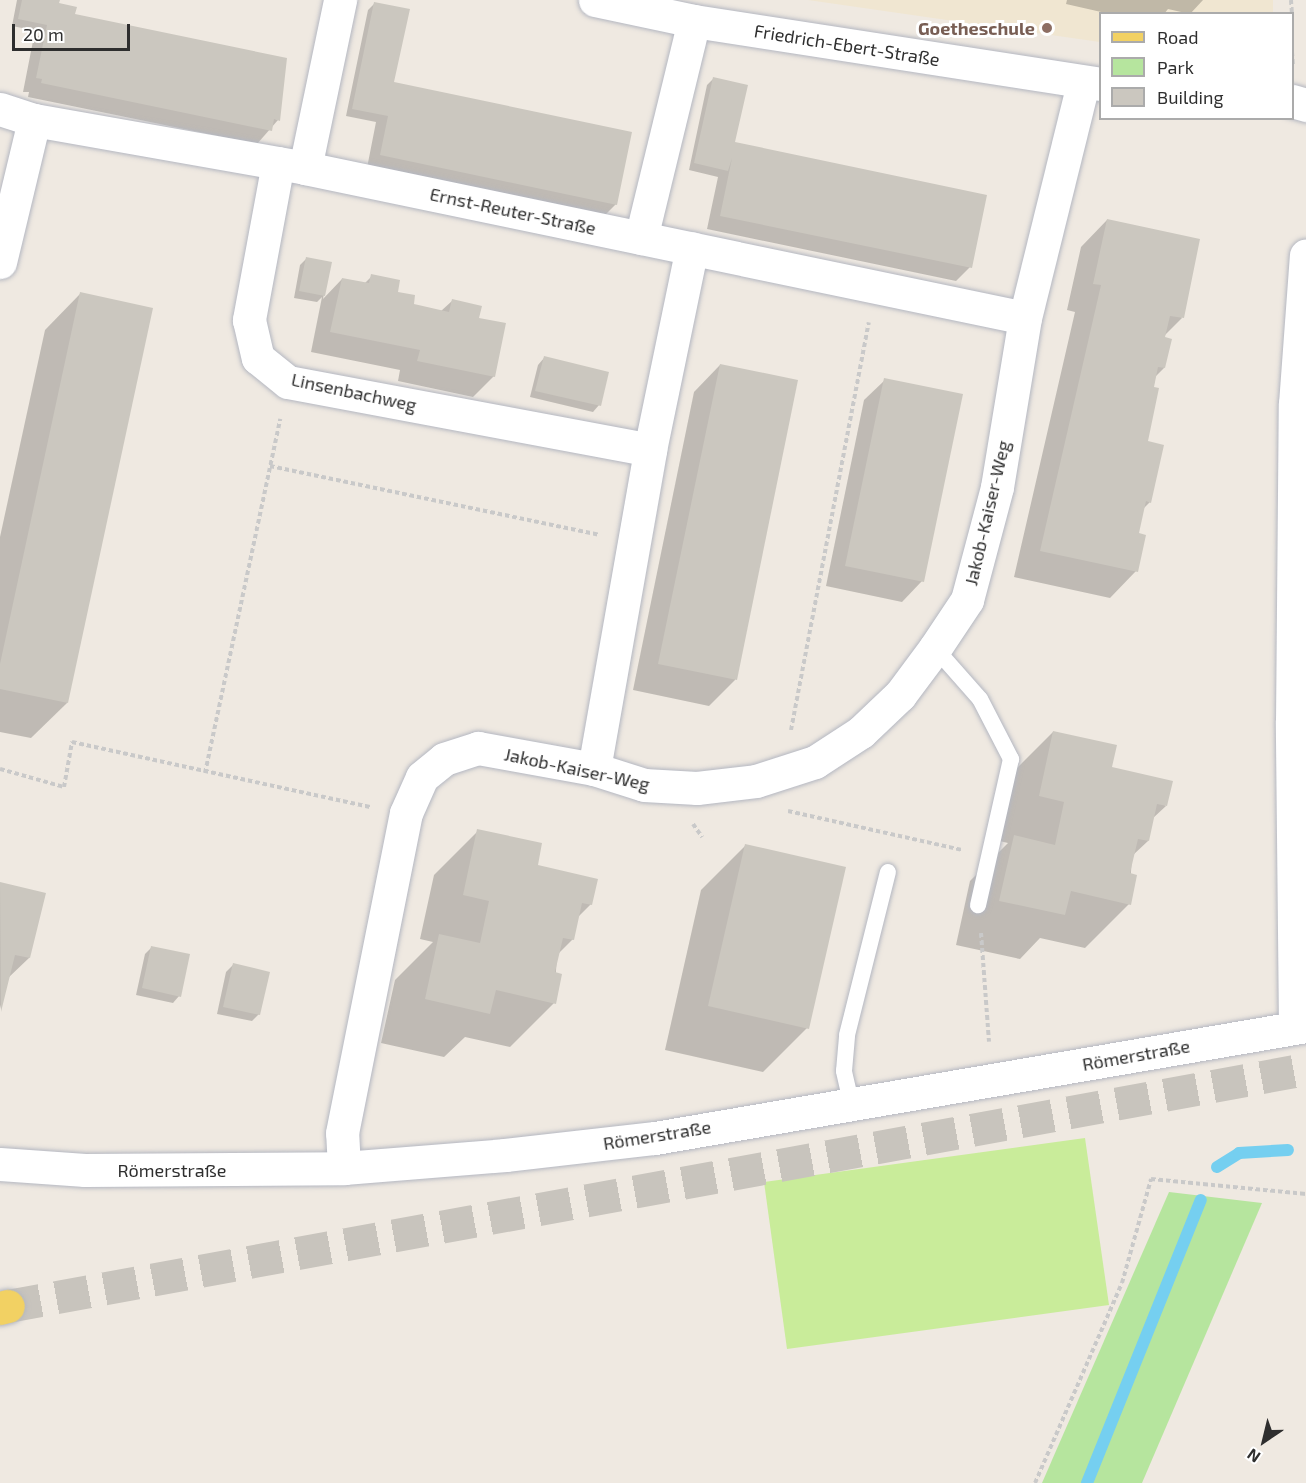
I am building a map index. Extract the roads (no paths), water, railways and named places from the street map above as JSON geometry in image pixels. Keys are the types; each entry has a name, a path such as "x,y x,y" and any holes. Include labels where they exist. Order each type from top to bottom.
{"street":[{"name":"Linsenbachweg","path":"340,0 249,320 258,358 288,382 650,450"},
{"name":"Friedrich-Ebert-Straße","path":"595,0 694,21 1092,84"},
{"path":"641,238 694,21"},
{"name":"Jakob-Kaiser-Weg","path":"344,1168 342,1133 406,813 422,777 444,759 478,748 594,769 645,785 697,788 756,781 815,762 861,732 900,695 935,648 967,600 997,488 1025,318 1092,84"},
{"name":"Ernst-Reuter-Straße","path":"0,109 34,120 292,165 1025,318"},
{"path":"0,262 34,120"},
{"path":"594,769 650,450 692,248"},
{"path":"1301,1026 1292,721 1295,404 1306,255"},
{"name":"Römerstraße","path":"0,1164 96,1170 344,1168 655,1138 851,1102 1301,1026"}],"lane":[{"path":"935,648 980,699 1011,759 978,905"},
{"path":"851,1102 844,1071 848,1035 888,872"}],"waterway":[{"path":"1217,1167 1239,1153 1288,1150"},
{"path":"1087,1483 1201,1200"}],"tunnel":[{"path":"8,1306 1306,1069"}],"place":[{"name":"Goetheschule","path":"1047,28"}]}
